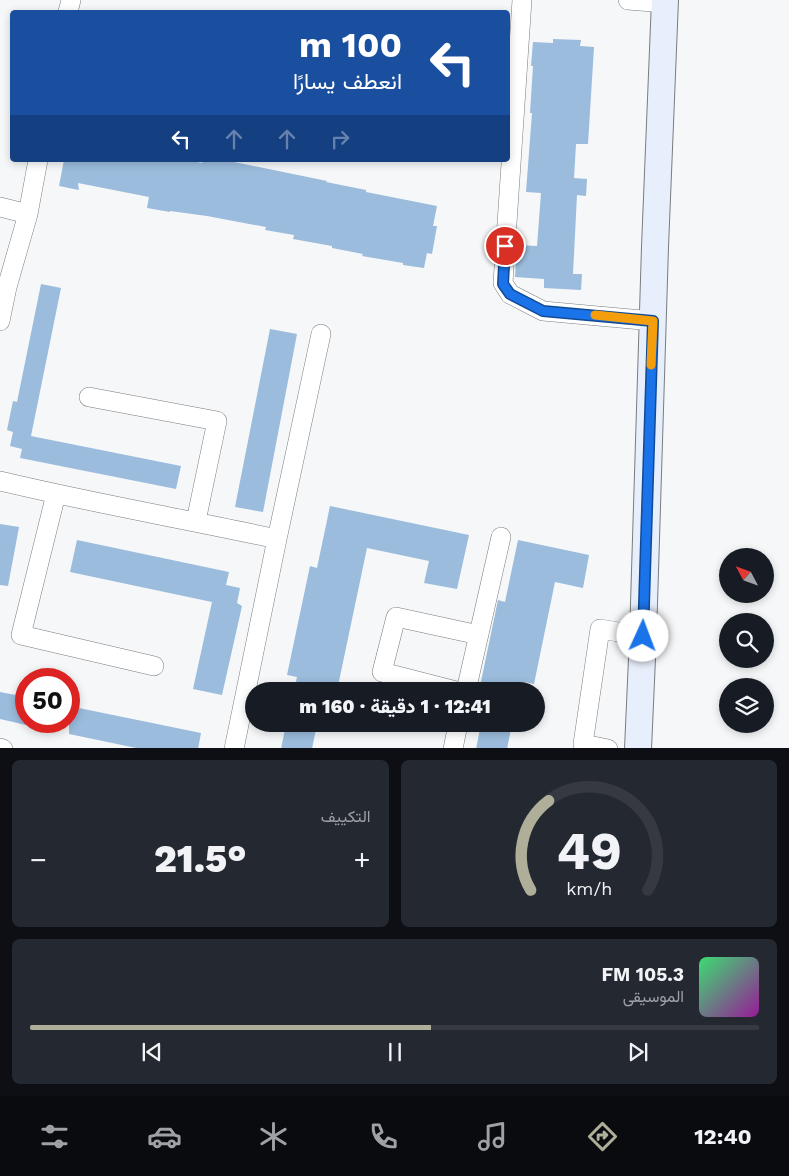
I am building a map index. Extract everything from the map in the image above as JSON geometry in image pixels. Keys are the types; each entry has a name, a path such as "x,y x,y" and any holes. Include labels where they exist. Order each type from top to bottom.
{"main road":[{"path":"638,748 653,321 650,1"}],"street":[{"path":"522,0 503,284 510,294 543,311 653,321"},
{"path":"0,321 7,287 28,214 38,162"},
{"path":"0,206 28,214"},
{"path":"234,748 321,334"},
{"path":"89,397 217,421 196,521"},
{"path":"0,481 277,539"},
{"path":"56,494 21,635 154,666"},
{"path":"468,682 501,537"},
{"path":"421,682 382,672 396,617 479,635"},
{"path":"608,748 583,744 600,629 643,636"},
{"path":"453,748 456,732"}],"building":[{"path":"553,39 581,40 580,46 594,47 588,144 576,144 574,178 587,179 586,196 577,195 573,274 582,274 581,290 544,288 544,279 515,277 517,245 537,246 541,193 526,192 532,113 530,113 533,42 553,43"},
{"path":"64,162 234,162 437,206 433,226 437,226 432,254 427,253 424,268 362,256 363,254 332,248 332,246 293,239 294,235 265,230 266,227 207,216 147,208 149,197 78,183 79,190 59,186"},
{"path":"41,284 61,288 31,436 181,466 176,489 20,458 22,449 10,446 13,432 7,430 13,401 17,402"},
{"path":"270,329 297,334 263,512 235,507"},
{"path":"330,506 469,535 457,589 424,583 429,561 367,548 339,682 296,682 297,677 287,675 310,566 317,568"},
{"path":"0,524 19,527 8,586 0,585"},
{"path":"77,540 229,572 226,585 240,588 237,603 242,606 222,695 193,689 212,602 70,572"},
{"path":"518,540 589,555 583,588 555,582 534,682 481,682 498,600 505,602"},
{"path":"0,692 15,695 15,722 0,719"},
{"path":"80,708 201,733 198,748 136,748 69,733 80,733"},
{"path":"284,732 315,732 312,748 281,748"},
{"path":"479,732 510,732 507,748 476,748"}],"slow traffic":[{"path":"595,315 653,321 651,365"}],"route":[{"path":"505,246 503,284 510,294 543,311 653,321 643,636"}]}
